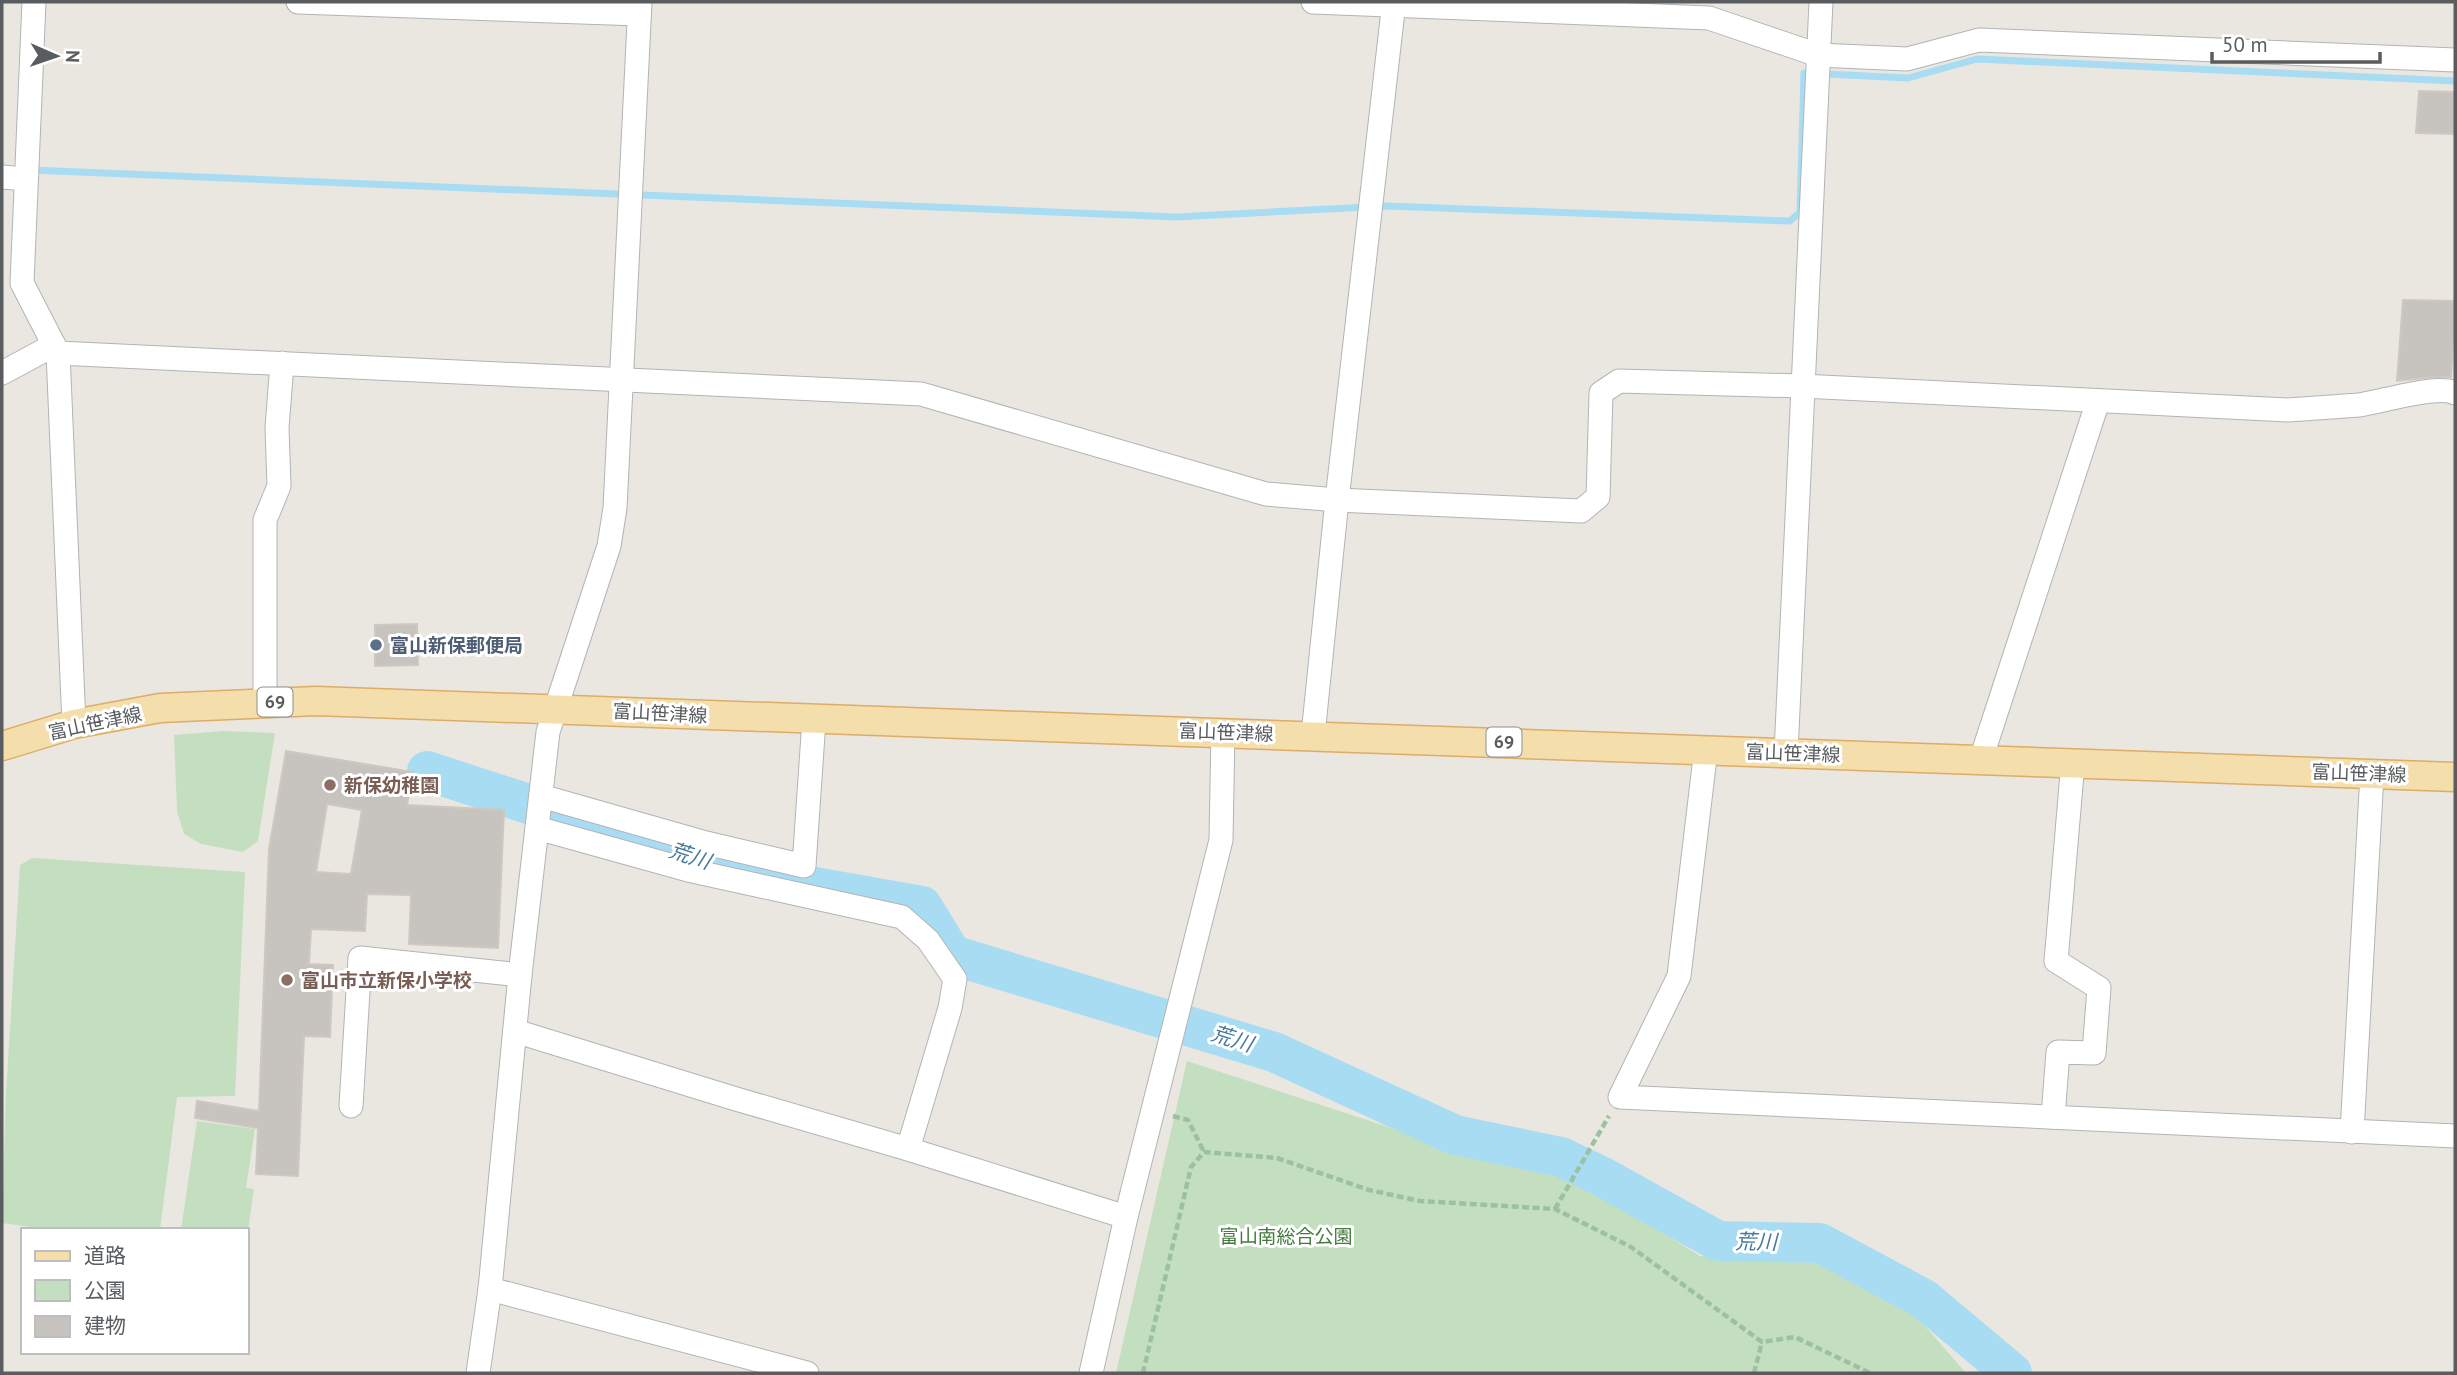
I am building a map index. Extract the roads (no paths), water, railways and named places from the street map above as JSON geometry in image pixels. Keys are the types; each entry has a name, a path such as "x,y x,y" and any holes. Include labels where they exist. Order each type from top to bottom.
{"main road":[{"name":"富山笹津線","path":"2,746 74,724 160,708 316,701 2455,777"}],"street":[{"path":"34,2 22,283 56,349 74,724"},
{"path":"298,2 640,8 615,508 609,546 548,732 520,975 490,1289 478,1373"},
{"path":"1313,2 1709,18 1817,68 1907,60 1979,40 2455,60"},
{"path":"1786,752 1821,2"},
{"path":"1313,735 1394,4"},
{"path":"2,177 27,172"},
{"path":"2,373 56,349 282,363 921,394 1266,494 1337,500 1581,511 1598,497 1601,393 1619,381 1802,386 2288,410 2361,405 2419,393 2451,390 2455,393"},
{"path":"265,702 265,520 279,486 277,428 282,363"},
{"path":"1981,759 2098,401"},
{"path":"541,796 706,843 804,866 814,720"},
{"path":"1091,1373 1126,1217 1221,840 1223,732"},
{"path":"1706,750 1679,976 1620,1097 2455,1136"},
{"path":"2053,1117 2058,1052 2094,1054 2099,988 2056,961 2073,762"},
{"path":"2352,1132 2372,774"},
{"path":"537,828 688,870 902,917 928,940 954,979 950,1007 908,1149"},
{"path":"351,1106 360,958 520,975"},
{"path":"515,1031 1126,1217"},
{"path":"490,1289 807,1373"}],"waterway":[{"path":"30,170 1176,217 1387,206 1790,221 1800,212 1804,73 1908,78 1977,59 2455,81"},
{"name":"荒川","path":"427,771 746,875 922,906 952,955 1274,1052 1455,1135 1561,1157 1601,1176 1718,1241 1820,1243 1924,1299 2012,1373"}],"place":[{"name":"富山新保郵便局","path":"376,645"},
{"name":"新保幼稚園","path":"330,785"},
{"name":"富山市立新保小学校","path":"287,980"}],"park label":[{"name":"富山南総合公園","path":"1286,1236"}]}
